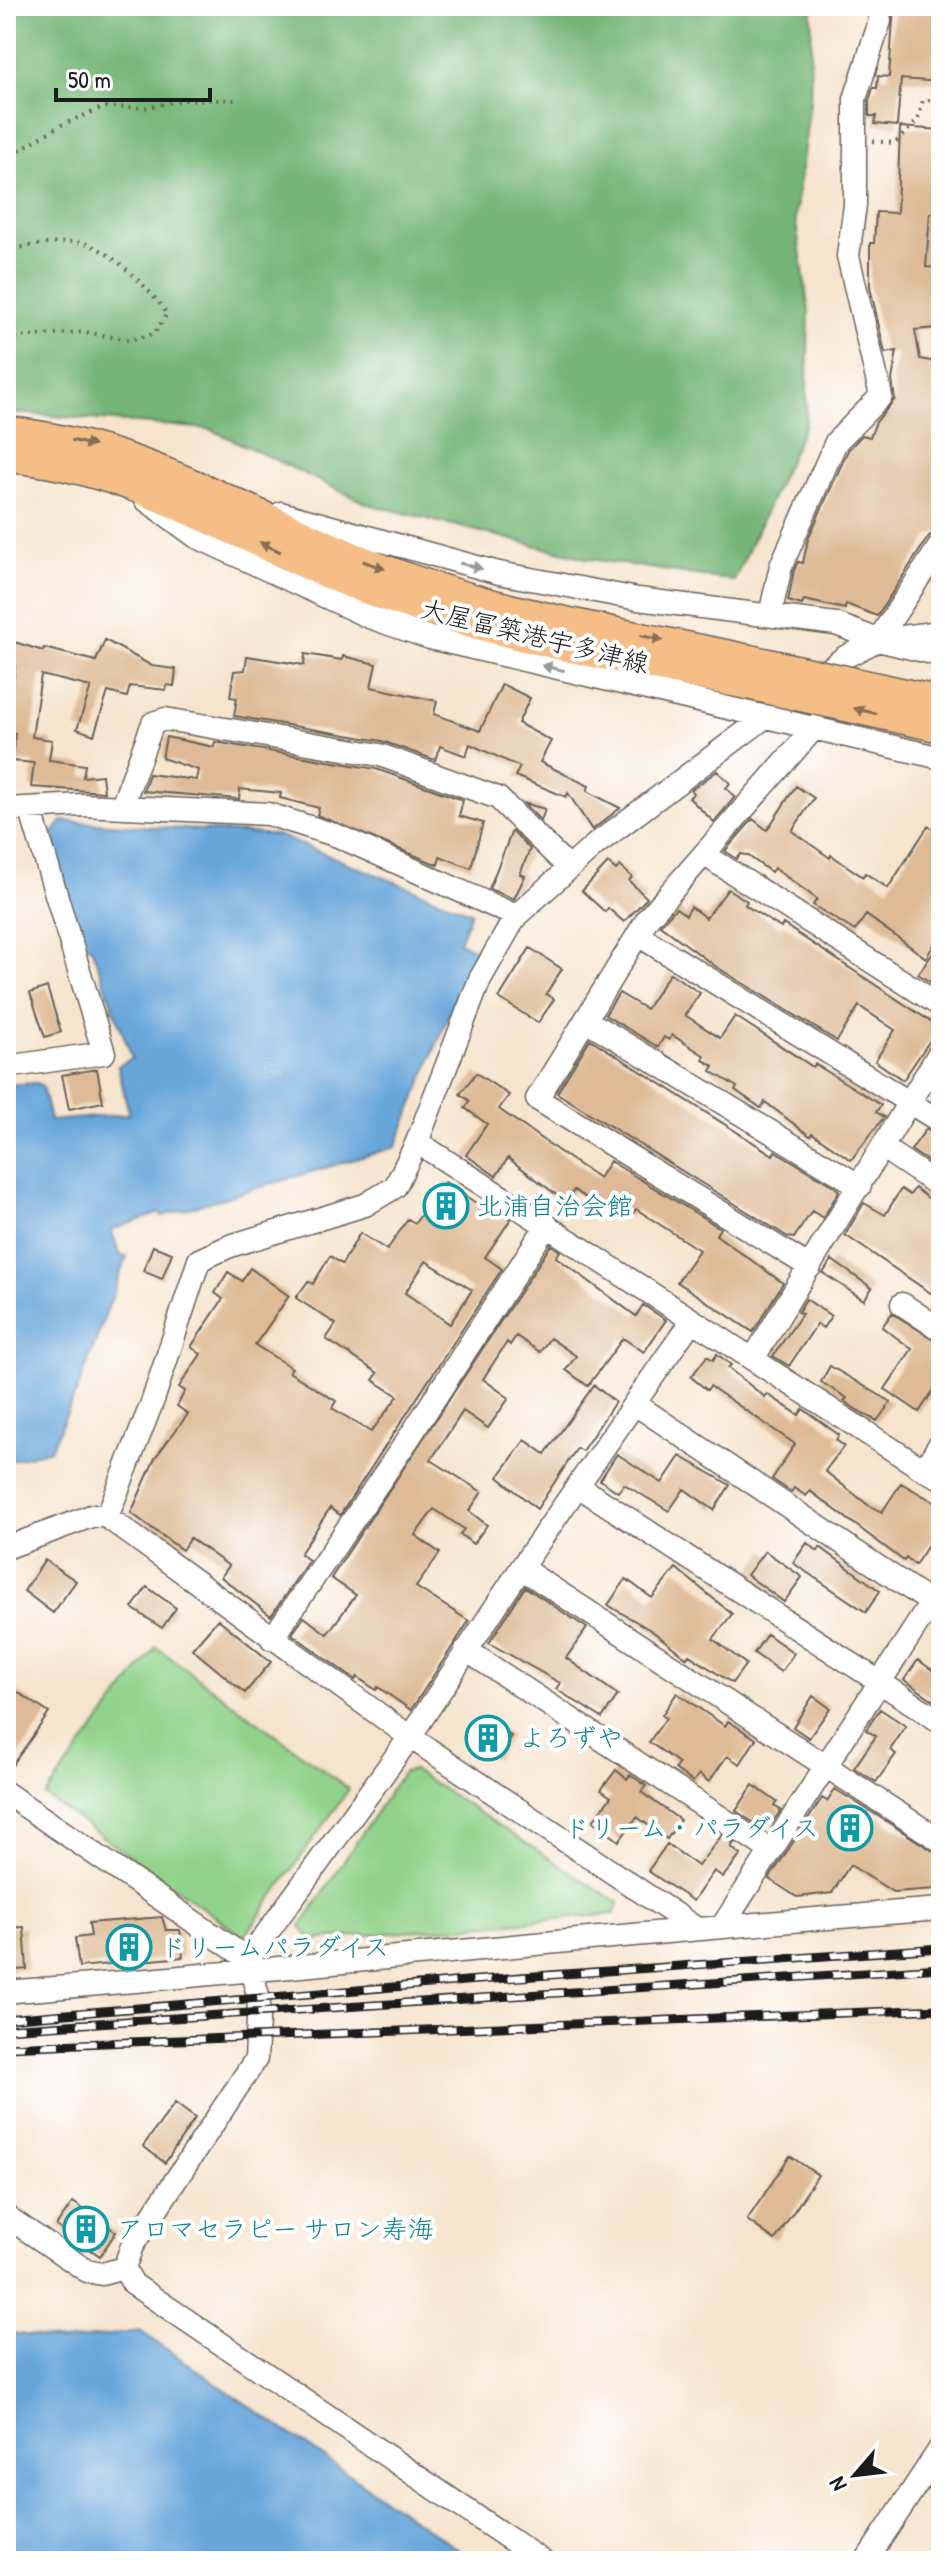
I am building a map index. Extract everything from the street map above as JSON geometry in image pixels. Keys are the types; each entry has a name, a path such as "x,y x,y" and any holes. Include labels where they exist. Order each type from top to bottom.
{"main road":[{"name":"大屋冨築港宇多津線","path":"6,431 79,442 126,455 234,499 362,561 426,584 751,672 941,728"},
{"name":"大屋冨築港宇多津線","path":"6,458 73,468 122,482 178,503 360,587 420,609 496,631 941,701"}],"street":[{"path":"770,615 781,566 836,442 881,396 848,256 855,205 855,99 880,21 878,6"},
{"path":"122,482 195,536 369,617 497,656 816,726 941,758"},
{"path":"234,499 420,554 499,573 638,599 836,624 878,640 941,655"},
{"path":"878,640 941,544"},
{"path":"836,624 846,644 845,657"},
{"path":"107,1517 153,1400 199,1260 230,1246 365,1205 395,1187 417,1142 480,979 516,916 569,868 845,657 878,640 941,632"},
{"path":"122,806 153,723 165,719 380,755 498,798 569,868"},
{"path":"810,1267 537,1099 648,918 816,726"},
{"path":"6,809 122,806 268,814 338,836 516,916"},
{"path":"6,1067 104,1053 30,808"},
{"path":"705,855 941,1006"},
{"path":"638,935 941,1122"},
{"path":"586,1020 860,1186"},
{"path":"753,1359 941,1050"},
{"path":"417,1142 932,1474 941,1442"},
{"path":"883,1148 941,1187"},
{"path":"272,1639 409,1438 547,1225"},
{"path":"902,1304 941,1330"},
{"path":"250,1966 410,1737 521,1568 692,1320"},
{"path":"635,1404 936,1606 827,1764 723,1925"},
{"path":"578,1486 941,1722"},
{"path":"6,1548 94,1515 107,1517 410,1737 694,1927"},
{"path":"521,1568 827,1764 941,1841"},
{"path":"466,1650 770,1850"},
{"path":"6,1793 250,1966 259,1999 256,2059 132,2246 124,2268 133,2284 542,2561"},
{"path":"6,1992 250,1966 941,1909"},
{"path":"6,2216 87,2271 102,2274 124,2268"},
{"path":"866,2561 941,2447"}],"path":[{"path":"6,158 59,126 104,107 145,108 182,100 240,100"},
{"path":"855,139 895,143 918,120 923,100 941,100"},
{"path":"6,251 87,244 117,263 146,288 167,314 154,334 129,340 84,332 18,337 6,345"}],"green space":[{"path":"6,6 812,6 810,102 795,217 809,311 806,423 734,581 590,559 368,504 210,429 6,412"},
{"path":"156,1647 349,1789 244,1937 45,1796"},
{"path":"413,1770 619,1903 614,1914 311,1940 301,1926 403,1772"}],"water":[{"path":"62,821 277,835 471,912 459,942 479,952 462,981 396,1147 162,1216 160,1213 111,1230 121,1256 127,1256 79,1386 50,1450 6,1462 6,1085 37,1083 42,1086 50,1121 129,1114 118,1066 132,1058 91,947 81,944 48,840"},
{"path":"140,2331 475,2561 6,2561 6,2332 62,2341"}],"building":[{"path":"894,6 941,6 941,82 901,79 897,126 875,124 876,116 869,116 869,101 873,88 877,88 878,76 889,77"},
{"path":"900,127 941,130 941,213 930,213 926,267 941,268 941,306 935,306 937,328 915,330 920,359 941,363 941,530 929,536 877,616 846,604 845,609 804,600 802,605 788,601 794,570 798,562 803,563 808,539 848,450 862,435 870,437 876,422 895,399 892,380 897,351 885,353 870,287 870,243 874,243 876,212 897,213"},
{"path":"105,640 152,666 176,669 174,686 167,685 166,690 130,686 127,697 108,692 94,735 77,729 91,687 41,675 32,737 52,740 49,760 85,765 83,777 102,775 104,792 31,787 34,763 12,761 15,733 6,732 15,667 6,664 11,641 43,651 44,648 96,661"},
{"path":"305,654 342,660 343,656 376,664 371,687 437,701 434,714 480,731 502,684 530,698 518,723 551,741 540,762 589,786 587,791 620,808 592,830 568,793 566,797 515,776 520,767 470,744 466,756 440,746 435,760 382,741 234,716 237,698 230,697 234,671 245,670 247,656 304,665"},
{"path":"166,737 214,747 215,742 376,769 463,800 459,816 483,823 471,868 440,856 438,865 317,815 319,808 280,798 281,793 240,789 239,799 143,791 149,774 196,780 198,770 162,758"},
{"path":"717,771 730,783 726,788 735,797 714,822 689,798 694,793 691,790"},
{"path":"796,786 814,798 792,831 830,858 831,855 863,877 865,873 888,888 928,826 941,834 941,933 926,958 866,915 855,931 813,905 817,899 774,868 771,872 747,855 741,854 737,859 725,851 753,819 767,830"},
{"path":"523,803 545,809 541,821"},
{"path":"512,831 530,849 520,874 525,876 514,899 489,889"},
{"path":"608,863 616,870 620,866 632,877 629,881 647,898 624,922 608,908 605,912 582,891"},
{"path":"728,889 747,901 745,905 781,928 783,924 939,1027 903,1080 875,1061 895,1030 859,1006 837,1041 715,966 660,925 676,908 686,915 691,907 706,918"},
{"path":"941,942 941,989 918,974"},
{"path":"530,948 562,969 546,994 554,999 538,1023 499,998"},
{"path":"670,973 700,993 685,1015 720,1038 735,1016 813,1067 815,1064 881,1105 876,1112 884,1117 851,1160 812,1133 810,1136 765,1102 761,1108 735,1090 737,1087 711,1071 714,1066 703,1060 705,1056 672,1035 669,1040 664,1037 658,1047 605,1015 619,993 646,1009"},
{"path":"47,987 61,1032 45,1037 30,993"},
{"path":"590,1039 773,1155 775,1151 834,1186 839,1191 823,1218 812,1211 794,1238 788,1237 557,1093"},
{"path":"97,1069 103,1102 69,1109 62,1075"},
{"path":"476,1073 509,1095 499,1109 567,1157 599,1178 610,1161 720,1228 716,1235 783,1283 753,1332 677,1282 699,1250 636,1209 630,1217 608,1202 603,1210 574,1190 566,1202 508,1158 496,1176 466,1155 487,1124 465,1108 470,1101 460,1094"},
{"path":"926,1129 941,1136 941,1153 933,1165 911,1150"},
{"path":"445,1182 488,1211 491,1207 511,1219 485,1257 502,1269 340,1515 330,1508 300,1554 309,1560 271,1616 221,1577 229,1566 190,1538 182,1550 131,1513 155,1458 188,1414 177,1406 185,1391 179,1387 201,1354 191,1347 223,1299 215,1293 228,1272 242,1281 250,1268 289,1296 255,1345 292,1368 289,1372 336,1401 332,1408 371,1432 398,1396 373,1380 378,1373 326,1339 336,1324 296,1298 308,1281 313,1284 330,1256 342,1264 360,1233 387,1250 408,1219 415,1223","holes":["426,1261 472,1290 450,1324 405,1293"]},
{"path":"915,1188 937,1205 932,1211 941,1217 941,1300 845,1235 864,1203 885,1215 901,1189 910,1195"},
{"path":"551,1245 560,1251 556,1257 636,1316 643,1305 666,1320 644,1352 623,1338 588,1386 566,1370 576,1356 550,1338 540,1352 516,1336 510,1345 507,1342 483,1379 509,1398 488,1428 463,1411 431,1460 482,1492 469,1511 487,1525 473,1544 460,1534 464,1529 434,1509 415,1535 440,1553 416,1587 469,1621 411,1710 378,1687 376,1690 357,1677 355,1680 292,1634 304,1617 327,1634 356,1595 331,1578"},
{"path":"153,1246 172,1253 162,1279 143,1271"},
{"path":"832,1260 872,1288 864,1300 823,1273"},
{"path":"806,1299 831,1316 823,1328 817,1324 789,1366 773,1356 802,1314 798,1312"},
{"path":"892,1313 941,1344 941,1379 919,1412 885,1389 912,1349 882,1327"},
{"path":"717,1354 731,1365 728,1368 765,1397 767,1394 799,1415 803,1409 839,1435 836,1440 844,1446 825,1471 868,1505 882,1512 901,1483 941,1506 941,1526 915,1565 906,1558 904,1561 810,1491 806,1496 794,1488 791,1492 772,1479 795,1444 710,1386 707,1390 691,1377 707,1356 713,1360"},
{"path":"830,1366 891,1402 877,1421 844,1401 847,1398 821,1382"},
{"path":"594,1385 615,1402 582,1451 577,1448 537,1509 498,1477 525,1440 545,1454"},
{"path":"617,1454 662,1483 680,1456 730,1485 714,1510 684,1489 669,1511 624,1484 618,1492 600,1480"},
{"path":"807,1543 818,1551 820,1547 880,1591 866,1612 793,1563"},
{"path":"765,1551 802,1577 784,1602 747,1575"},
{"path":"45,1560 76,1581 53,1613 24,1591"},
{"path":"676,1568 732,1614 713,1639 746,1664 732,1683 689,1655 687,1658 652,1631 608,1605 626,1579 652,1598"},
{"path":"147,1587 176,1608 162,1628 132,1608"},
{"path":"525,1587 587,1628 566,1658 618,1695 602,1718 556,1689 560,1683 489,1643"},
{"path":"218,1619 271,1662 245,1693 192,1649"},
{"path":"767,1634 794,1653 781,1672 754,1653"},
{"path":"918,1660 941,1676 941,1705 904,1680"},
{"path":"6,1684 49,1713 6,1774"},
{"path":"677,1693 725,1726 728,1721 756,1739 740,1764 727,1756 709,1782 699,1774 693,1782 675,1769 679,1763 649,1742 666,1718 662,1715"},
{"path":"813,1696 830,1708 809,1738 793,1727"},
{"path":"880,1709 906,1726 890,1750 896,1754 876,1782 854,1768 876,1736 866,1730"},
{"name":"よろずや","path":"481,1717 511,1736 496,1759 466,1740"},
{"path":"616,1770 627,1779 630,1775 646,1786 641,1792 680,1820 667,1839 637,1817 619,1841 593,1821 611,1797 601,1790"},
{"path":"753,1785 777,1802 774,1806 781,1810 772,1823 766,1819 760,1827 736,1811"},
{"name":"ドリーム・パラダイス","path":"835,1789 941,1856 941,1881 936,1889 893,1892 850,1865 832,1893 797,1897 769,1879 822,1798 827,1801"},
{"path":"722,1835 734,1843 731,1847 741,1855 723,1877 714,1871 693,1901 648,1871 667,1844 698,1866"},
{"name":"ドリームパラダイス","path":"162,1917 166,1930 180,1930 183,1957 79,1967 75,1938 91,1936 89,1923"},
{"path":"24,1927 27,1969 6,1971 6,1928"},
{"path":"175,2103 195,2118 165,2163 143,2146"},
{"path":"790,2156 818,2175 775,2240 747,2220"},
{"name":"アロマセラピー サロン寿海","path":"73,2202 116,2232 100,2256 56,2226"}],"railway":[{"path":"6,2019 478,1980 941,1948"},
{"path":"6,2029 941,1968"},
{"path":"6,2047 941,2009"}],"place":[{"name":"北浦自治会館","path":"446,1206"},
{"name":"よろずや","path":"488,1738"},
{"name":"ドリーム・パラダイス","path":"850,1828"},
{"name":"ドリームパラダイス","path":"129,1947"},
{"name":"アロマセラピー サロン寿海","path":"86,2229"}]}
